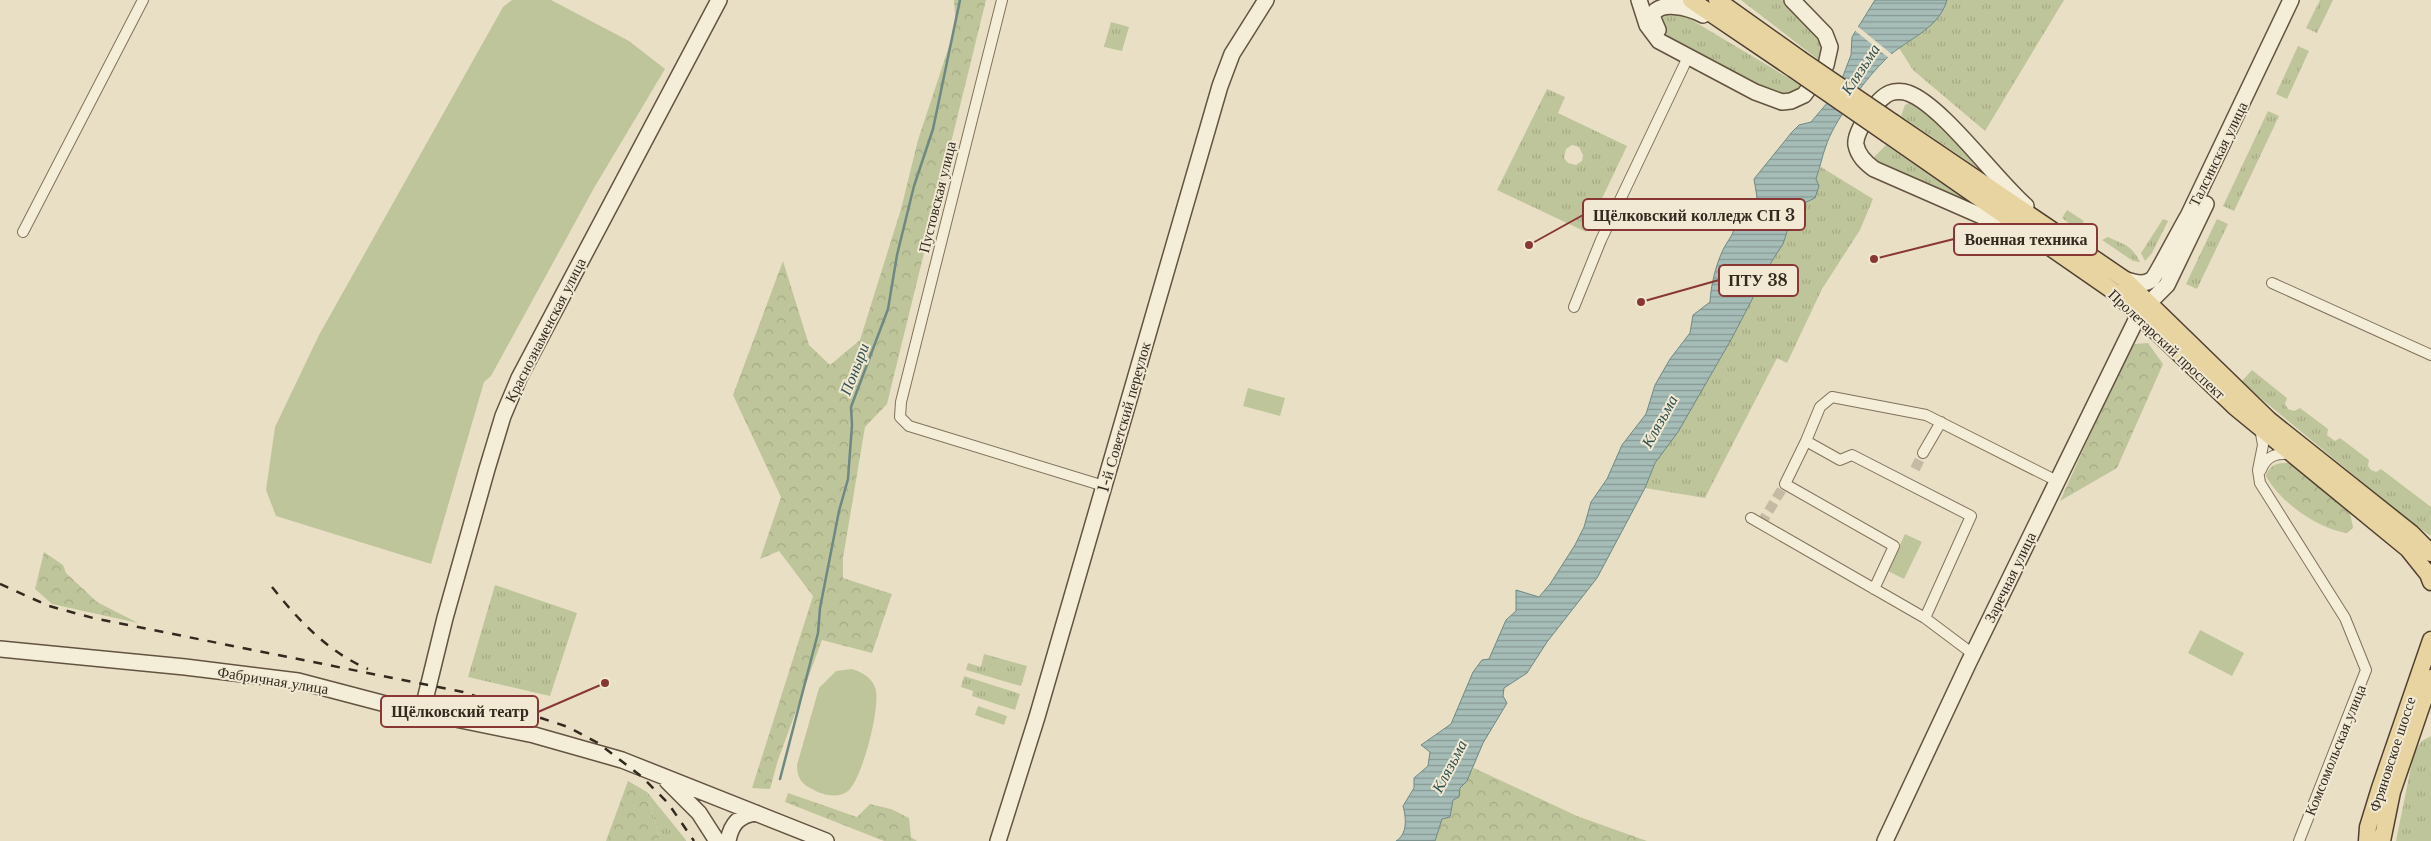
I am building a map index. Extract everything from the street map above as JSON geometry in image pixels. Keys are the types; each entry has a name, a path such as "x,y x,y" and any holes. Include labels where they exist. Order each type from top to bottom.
{"main road":[{"name":"Пролетарский проспект","path":"1691,0 1777,51 2052,239 2124,280 2144,309 2212,387 2408,549 2430,578"},
{"name":"Пролетарский проспект","path":"1717,0 1777,51"},
{"name":"Пролетарский проспект","path":"2052,239 2116,293 2144,309 2269,420 2411,533 2431,553"},
{"name":"Фряновское шоссе","path":"2367,841 2368,827 2380,788 2431,640"},
{"name":"Фряновское шоссе","path":"2382,841 2392,792 2431,678"}],"street":[{"path":"23,232 143,0"},
{"name":"Краснознаменская улица","path":"422,712 450,599 503,416 523,370 719,0"},
{"name":"Пустовская улица","path":"1002,0 901,402 900,417 909,426 1104,486"},
{"name":"1-й Советский переулок","path":"998,841 1037,717 1220,86 1232,54 1266,0"},
{"path":"1638,0 1652,34 1681,53 1771,99 1782,102 1799,99 1808,90 1826,66 1830,47 1825,34 1792,0"},
{"path":"1726,0 1777,51"},
{"name":"Талсинская улица","path":"2124,280 2144,283 2153,279 2176,234 2188,216 2291,0"},
{"name":"Талсинская улица","path":"2144,309 2167,285 2302,0"},
{"path":"1681,53 1656,26 1652,16 1657,6 1668,1 1691,8 1777,51"},
{"path":"1574,307 1681,53"},
{"path":"1900,92 1914,96 1938,115 2052,239 1874,169 1865,161 1858,150 1856,140 1859,129 1885,95 1900,92"},
{"path":"2272,283 2431,355"},
{"name":"Заречная улица","path":"1885,841 2057,481 2144,309"},
{"path":"1874,589 1894,546 1785,484 1820,407 1832,397 1926,415 2057,481"},
{"path":"1923,453 1941,422"},
{"path":"2260,428 2263,445 2258,470 2260,484"},
{"path":"1806,441 1840,460 1852,455 1971,516 1924,618"},
{"path":"2260,484 2260,472 2268,458 2278,454 2291,454"},
{"name":"Комсомольская улица","path":"2260,484 2313,565 2352,631 2366,670 2299,841"},
{"path":"1751,518 1924,618 1973,654"},
{"path":"2411,533 2431,542"},
{"name":"Фабричная улица","path":"0,648 278,678 329,688 422,712 572,744 656,773 826,841"},
{"name":"Фабричная улица","path":"656,773 699,813 717,841"},
{"path":"728,841 730,830 744,814 761,815"},
{"path":"783,824 792,833 795,841"}],"green space":[{"path":"512,0 551,0 629,41 665,69 594,188 491,376 484,382 431,564 276,516 266,490 275,427 319,335 503,7"},
{"path":"954,0 986,0 887,404 865,427 843,558 843,578 892,594 872,653 822,640 778,760 770,789 752,788 813,596 779,551 760,559 781,497 733,395 783,261 809,345 830,365 860,340 901,209 918,140 956,25"},
{"path":"1741,0 1782,0 1816,34 1820,42 1820,61"},
{"path":"1947,0 2064,0 1985,131 1913,70 1899,48 1920,34 1934,21"},
{"path":"2320,0 2333,0 2317,33 2306,28"},
{"path":"1667,12 1685,16 1802,86 1789,94 1773,92 1676,42 1663,32 1660,19"},
{"path":"1111,22 1129,27 1122,51 1104,47"},
{"path":"2298,46 2309,51 2287,99 2276,94"},
{"path":"1547,89 1565,97 1558,113 1627,146 1586,232 1497,190","holes":["1572,145 1579,147 1583,155 1582,161 1576,165 1568,163 1564,158 1566,149"]},
{"path":"1913,101 1942,126 1981,170 1901,116 1905,105"},
{"path":"2268,111 2279,116 2234,211 2223,206"},
{"path":"1886,145 1972,205 1871,160"},
{"path":"1821,167 1873,199 1860,230 1822,289 1787,363 1777,358 1705,498 1645,488 1655,463 1678,432 1732,338 1772,261 1783,244 1792,217 1800,209"},
{"path":"2067,210 2084,221 2078,230 2062,218"},
{"path":"2163,219 2168,221 2152,253 2145,261 2141,253"},
{"path":"2217,219 2228,224 2197,289 2186,284"},
{"path":"2108,237 2130,248 2140,262 2133,261 2102,240"},
{"path":"2148,343 2163,364 2117,468 2060,501 2128,351 2135,344"},
{"path":"2252,370 2287,398 2285,404 2288,409 2294,411 2300,408 2328,429 2327,435 2335,441 2340,438 2369,460 2368,466 2371,470 2376,472 2381,469 2431,507 2431,536 2413,524 2241,382"},
{"path":"1248,388 1285,398 1280,416 1243,406"},
{"path":"2288,463 2350,512 2353,528 2347,533 2324,526 2301,513 2280,495 2266,476 2274,465"},
{"path":"1905,534 1922,542 1904,579 1888,571"},
{"path":"44,552 63,565 66,573 97,602 138,623 52,604 35,589"},
{"path":"495,585 577,613 550,696 468,677"},
{"path":"2200,630 2244,653 2232,676 2188,653"},
{"path":"984,654 1027,666 1021,686 966,670 968,663 981,667"},
{"path":"852,669 866,675 875,687 876,709 873,724 865,758 853,784 848,791 840,795 825,794 808,787 802,782 797,765 819,688 836,671"},
{"path":"964,676 1020,694 1015,710 972,696 973,691 961,687"},
{"path":"978,706 1007,716 1004,725 975,715"},
{"path":"2431,736 2431,841 2396,841 2414,752 2422,741"},
{"path":"1474,768 1577,816 1647,841 1435,841 1442,819 1450,817 1453,800"},
{"path":"628,781 647,792 660,841 606,841"},
{"path":"647,792 686,840 686,841 660,841"},
{"path":"788,793 857,817 870,804 891,809 909,818 911,837 917,841 884,841 785,802"}],"water":[{"name":"Клязьма","path":"1875,0 1947,0 1936,20 1928,28 1890,55 1858,91 1842,114 1825,150 1816,179 1819,186 1815,198 1800,205 1796,215 1792,217 1783,244 1678,432 1655,463 1645,488 1597,578 1547,642 1527,673 1504,688 1503,696 1507,703 1483,743 1467,781 1460,788 1459,797 1453,800 1450,817 1442,819 1435,841 1396,841 1403,834 1405,815 1403,806 1414,788 1414,778 1428,766 1430,752 1421,745 1451,724 1473,672 1482,660 1489,659 1506,620 1516,611 1516,590 1539,597 1550,584 1575,545 1584,527 1591,502 1607,479 1622,445 1646,414 1655,385 1670,359 1690,333 1693,315 1710,302 1715,270 1722,252 1733,233 1735,220 1757,197 1754,179 1792,132 1799,125 1811,122 1828,102 1843,76 1851,55 1852,37"}],"pier":[{"path":"1856,25 1894,56 1890,59 1853,29"}],"waterway":[{"name":"Поныри","path":"780,779 818,633 820,608 839,511 848,479 852,425 851,407 888,309 897,255 914,186 933,129 960,0"}],"tunnel":[{"path":"1915,469 1923,453"},
{"path":"1761,524 1785,484"}],"railway":[{"path":"0,584 49,606 93,618 463,692 568,727 598,743 641,776 668,803 694,841"},
{"path":"272,587 293,612 327,645 353,662 368,669"}],"place":[{"name":"Щёлковский колледж СП 3","path":"1529,245"},
{"name":"Военная техника","path":"1874,259"},
{"name":"ПТУ 38","path":"1641,302"},
{"name":"Щёлковский театр","path":"605,683"}]}
